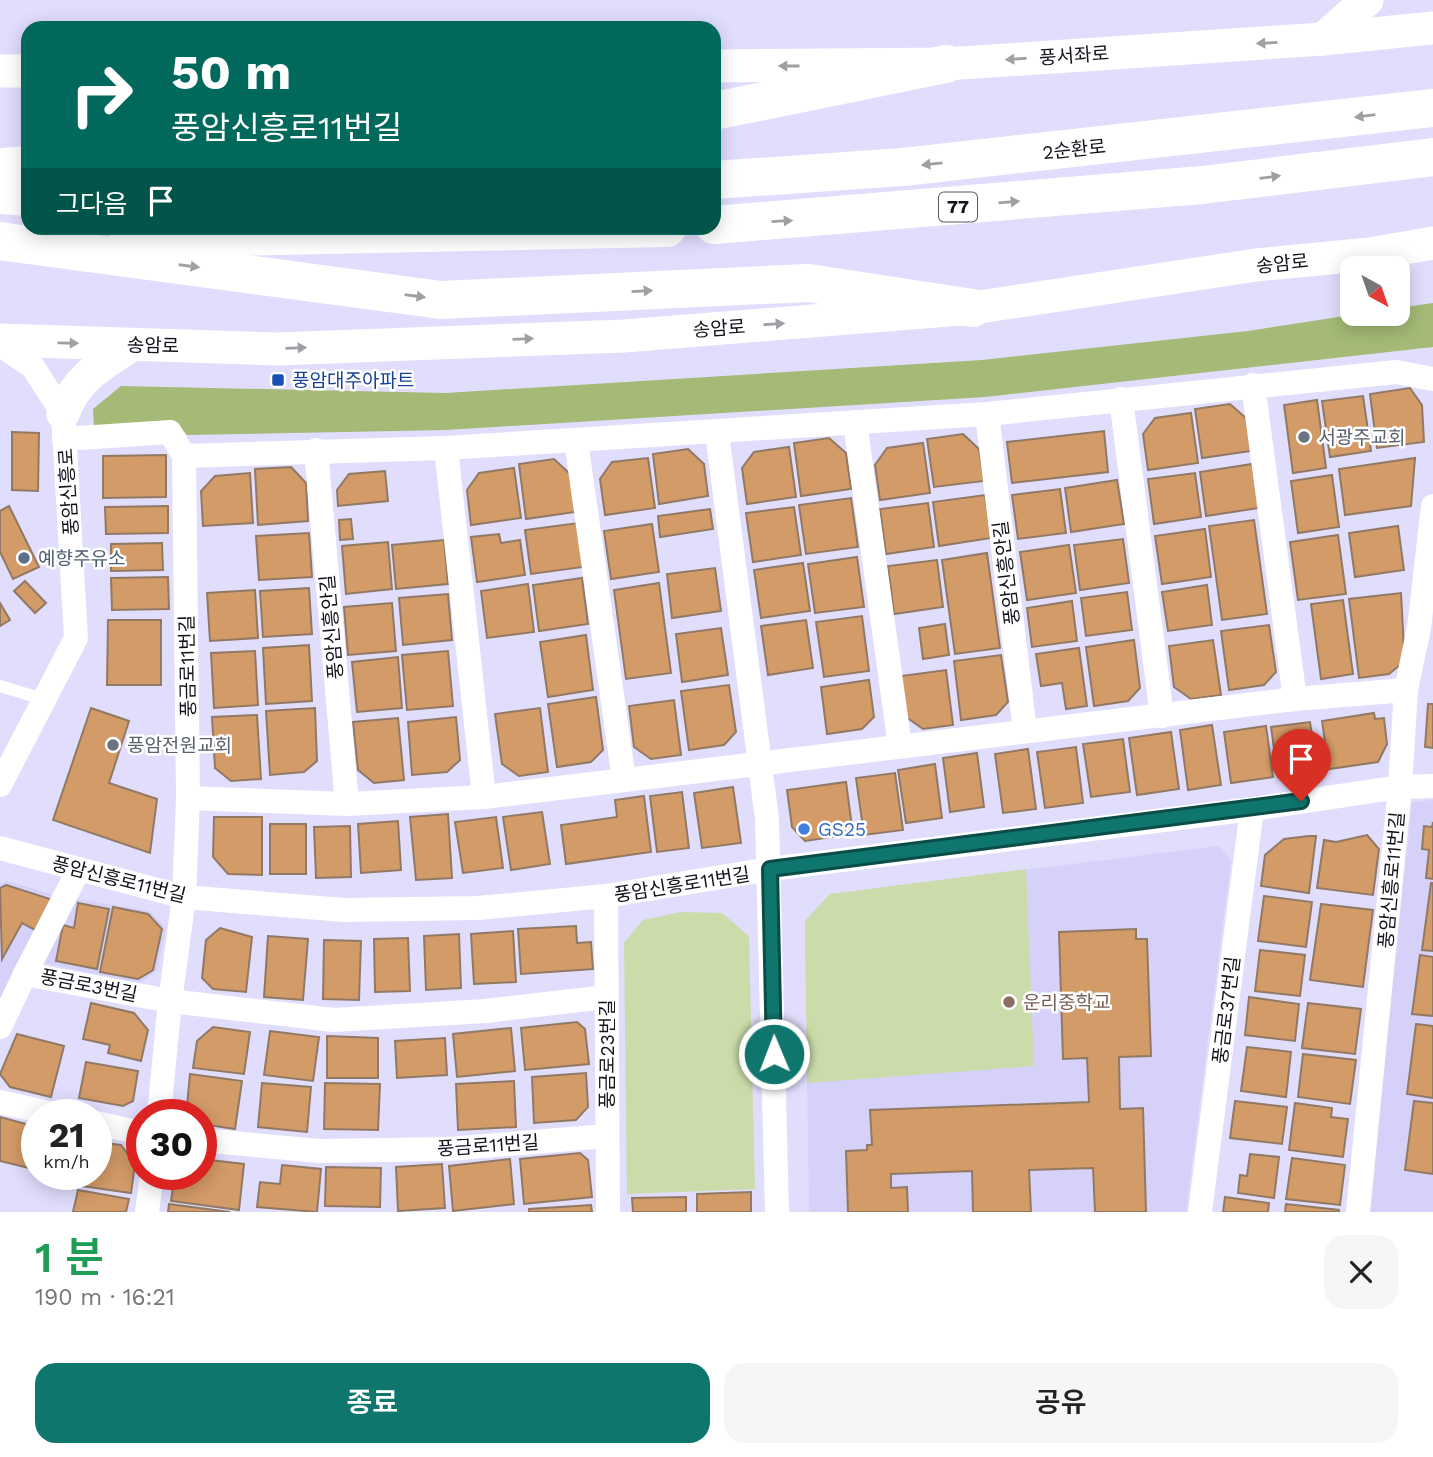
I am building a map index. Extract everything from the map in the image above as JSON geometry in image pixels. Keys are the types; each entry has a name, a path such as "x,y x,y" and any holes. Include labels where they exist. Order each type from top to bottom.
{"highway":[{"path":"721,110 946,64"},
{"name":"2순환로","path":"721,180 904,167 1433,108"},
{"name":"77","path":"721,225 1202,185 1433,157"},
{"path":"0,167 21,166"},
{"path":"0,195 21,196"},
{"path":"0,241 308,235"},
{"path":"0,241 441,300 808,283 973,308"}],"street":[{"path":"1323,39 1367,0"},
{"name":"풍서좌로","path":"721,66 946,64 1430,32"},
{"path":"0,71 21,71"},
{"name":"송암로","path":"0,343 277,349 624,336 973,308 1256,265 1370,254 1433,243"},
{"path":"1370,254 1433,269"},
{"name":"풍암신흥로","path":"0,343 33,367 63,426 76,638 0,785"},
{"path":"132,345 102,364 71,391 63,426 170,432 184,456 446,448 717,433 986,414 1396,372 1433,379"},
{"path":"1253,386 1295,699"},
{"path":"1121,399 1162,716"},
{"name":"풍암신흥안길","path":"986,414 1025,731"},
{"path":"855,422 900,746"},
{"path":"717,433 760,762 770,869 777,1212"},
{"path":"576,441 624,780"},
{"path":"446,448 484,797"},
{"name":"풍암신흥안길","path":"316,450 347,804"},
{"name":"풍금로11번길","path":"161,1099 184,897 188,798 184,456"},
{"path":"1433,506 1419,628 1406,690 1400,787 1433,786"},
{"path":"188,798 347,804 484,797 1295,699 1406,690"},
{"name":"풍암신흥로11번길","path":"0,848 184,897 344,910 478,908 606,896 770,869 1400,787 1358,1212"},
{"name":"풍금로37번길","path":"1200,1212 1252,808"},
{"path":"25,974 79,869"},
{"name":"풍금로23번길","path":"606,896 608,1212"},
{"name":"풍금로3번길","path":"0,1027 25,974 170,1001"},
{"path":"170,1001 334,1020 485,1011 606,996"},
{"path":"0,1102 21,1107"},
{"name":"풍금로11번길","path":"217,1141 318,1150 448,1149 607,1136"},
{"path":"147,1212 150,1190"}],"lane":[{"path":"0,686 46,700"}],"shaded area":[{"path":"1433,800 1433,1212 1369,1212 1412,802"},
{"name":"운리중학교","path":"1218,846 1231,860 1186,1212 809,1212 805,921 830,894"},
{"path":"6,881 58,896 0,1007 0,884"},
{"path":"69,898 150,911 166,928 157,971 139,983 38,962"}],"green space":[{"path":"1433,303 1433,347 985,397 446,430 187,435 174,421 94,428 93,409 121,386 445,393 982,360 1248,331 1340,317 1340,326 1410,326 1410,306"},
{"path":"1026,869 1034,1066 807,1083 805,921 830,894"},
{"path":"681,912 722,913 749,936 755,1189 627,1194 624,943 643,920"}],"building":[{"path":"1410,388 1422,405 1424,442 1377,448 1370,394"},
{"path":"1363,396 1371,451 1330,457 1322,401"},
{"path":"1317,400 1326,468 1293,473 1284,405"},
{"path":"1230,404 1247,419 1251,451 1202,458 1195,409"},
{"path":"1191,413 1198,463 1148,470 1143,434 1155,418"},
{"path":"1104,431 1108,472 1012,483 1007,442"},
{"path":"12,432 39,433 38,491 12,490"},
{"path":"963,434 979,449 984,481 934,487 927,439"},
{"path":"829,438 846,453 851,489 801,496 794,443"},
{"path":"923,443 930,493 880,500 875,465 887,448"},
{"path":"789,447 796,497 747,504 742,468 754,452"},
{"path":"688,449 704,464 708,496 659,504 653,454"},
{"path":"166,455 166,497 103,498 103,456"},
{"path":"648,458 655,508 605,515 600,479 612,462"},
{"path":"1415,458 1411,506 1345,515 1339,469"},
{"path":"554,459 570,474 575,512 526,519 519,464"},
{"path":"1252,464 1259,508 1206,516 1200,472"},
{"path":"291,467 306,483 308,521 258,525 255,469"},
{"path":"514,468 521,518 471,525 467,490 479,473"},
{"path":"385,471 388,501 338,506 337,490 349,474"},
{"path":"250,473 253,523 203,526 201,491 215,476"},
{"path":"1195,473 1201,517 1154,524 1148,479"},
{"path":"1332,475 1339,527 1298,533 1291,481"},
{"path":"1117,480 1124,524 1071,532 1065,488"},
{"path":"1060,489 1066,533 1018,539 1012,495"},
{"path":"985,495 991,538 939,546 933,502"},
{"path":"851,498 858,547 806,554 799,505"},
{"path":"928,503 934,547 886,554 880,509"},
{"path":"9,506 39,567 13,579 0,552 0,511"},
{"path":"168,506 168,533 106,534 105,507"},
{"path":"794,507 801,555 753,562 746,513"},
{"path":"710,509 713,529 660,537 658,516"},
{"path":"351,519 353,539 340,540 339,520"},
{"path":"1254,520 1267,614 1222,620 1209,526"},
{"path":"578,523 583,567 531,574 525,530"},
{"path":"652,524 659,572 611,579 604,531"},
{"path":"1398,526 1404,570 1355,577 1349,533"},
{"path":"1205,529 1211,577 1162,584 1155,536"},
{"path":"309,533 312,577 259,580 256,536"},
{"path":"499,534 501,543 520,540 525,575 477,582 471,537"},
{"path":"1338,535 1346,594 1298,600 1290,542"},
{"path":"1123,539 1129,583 1080,590 1074,545"},
{"path":"444,540 448,584 396,589 392,545"},
{"path":"388,542 392,589 346,594 342,546"},
{"path":"162,543 163,570 111,571 111,544"},
{"path":"1069,545 1076,593 1027,600 1020,552"},
{"path":"987,553 1000,648 955,654 942,560"},
{"path":"857,557 864,607 815,613 808,564"},
{"path":"937,560 943,607 894,614 888,566"},
{"path":"803,563 810,611 761,618 754,570"},
{"path":"715,568 721,611 672,618 667,574"},
{"path":"168,577 169,609 112,610 111,578"},
{"path":"582,578 588,624 539,631 533,585"},
{"path":"25,581 46,603 35,613 14,591"},
{"path":"659,583 671,673 626,679 614,590"},
{"path":"528,584 534,632 487,638 481,591"},
{"path":"1207,585 1212,625 1168,631 1162,592"},
{"path":"309,588 312,634 263,637 260,591"},
{"path":"255,590 258,638 210,641 207,593"},
{"path":"1127,592 1132,630 1086,636 1081,598"},
{"path":"1401,593 1404,649 1400,665 1389,674 1359,678 1349,599"},
{"path":"448,594 452,640 403,645 399,598"},
{"path":"1343,600 1353,674 1321,679 1311,604"},
{"path":"1072,601 1077,641 1032,647 1027,608"},
{"path":"0,603 10,620 0,626"},
{"path":"392,603 396,651 348,655 344,607"},
{"path":"862,616 869,671 824,677 816,622"},
{"path":"108,620 161,620 161,685 107,685"},
{"path":"806,620 813,668 768,675 761,626"},
{"path":"945,624 949,655 923,659 919,628"},
{"path":"1269,625 1276,672 1264,685 1229,690 1221,631"},
{"path":"721,628 728,675 682,682 676,634"},
{"path":"586,635 593,690 548,697 540,642"},
{"path":"1134,640 1140,688 1128,701 1094,706 1086,647"},
{"path":"1213,640 1221,695 1191,699 1174,687 1169,646"},
{"path":"309,645 312,701 266,704 263,648"},
{"path":"1079,648 1087,706 1066,709 1062,683 1041,686 1036,654"},
{"path":"255,651 258,705 214,708 211,653"},
{"path":"448,651 453,706 407,710 402,655"},
{"path":"1001,655 1008,702 996,715 961,720 954,661"},
{"path":"398,657 402,708 357,712 352,662"},
{"path":"946,670 953,725 923,729 906,717 901,676"},
{"path":"869,680 874,717 862,729 827,734 821,687"},
{"path":"729,685 736,732 724,745 689,750 681,691"},
{"path":"596,697 603,750 591,762 557,767 548,704"},
{"path":"674,700 681,755 651,759 634,747 629,706"},
{"path":"1428,704 1433,704 1433,748 1425,747"},
{"path":"91,708 129,721 109,783 157,799 150,853 53,820"},
{"path":"315,708 317,761 304,772 270,775 266,711"},
{"path":"540,708 548,772 519,776 502,764 495,714"},
{"path":"1374,713 1375,719 1384,718 1387,744 1378,762 1329,769 1322,721"},
{"path":"257,715 261,779 231,781 215,768 212,717"},
{"path":"456,717 460,760 447,772 412,775 408,722"},
{"path":"398,718 404,780 374,783 358,770 353,722"},
{"path":"1310,722 1317,771 1278,777 1271,727"},
{"path":"1212,725 1221,785 1188,790 1180,730"},
{"path":"1266,726 1273,777 1231,783 1224,732"},
{"path":"1171,732 1179,789 1137,795 1129,738"},
{"path":"1123,739 1130,792 1091,797 1083,744"},
{"path":"1076,747 1083,803 1045,808 1037,752"},
{"path":"1028,749 1036,809 1003,813 995,754"},
{"path":"977,753 984,807 950,812 943,758"},
{"path":"935,764 942,818 906,823 898,770"},
{"path":"895,773 903,830 864,835 856,778"},
{"path":"846,782 853,834 805,841 792,827 787,790"},
{"path":"733,787 741,843 702,848 694,793"},
{"path":"682,792 689,848 657,852 650,796"},
{"path":"644,796 651,852 566,864 561,825 617,817 615,800"},
{"path":"542,812 550,864 511,870 503,817"},
{"path":"448,814 452,878 416,880 410,817"},
{"path":"214,817 262,817 262,875 228,874 213,857"},
{"path":"496,817 503,868 463,873 455,822"},
{"path":"398,821 401,870 361,873 358,824"},
{"path":"1433,822 1433,879 1426,878 1429,850 1422,849 1424,826 1432,827"},
{"path":"270,824 306,824 306,874 270,874"},
{"path":"350,826 351,877 316,878 314,827"},
{"path":"1367,835 1379,849 1373,895 1317,888 1324,840 1336,842"},
{"path":"1316,836 1309,893 1261,886 1265,855 1284,839"},
{"path":"1433,883 1433,951 1422,950"},
{"path":"6,885 53,900 37,931 22,923 2,959 0,888"},
{"path":"1264,896 1312,902 1306,947 1258,941"},
{"path":"78,903 109,909 97,969 56,961 63,925 74,928"},
{"path":"1321,904 1373,910 1363,987 1310,980"},
{"path":"113,907 148,914 162,929 153,970 138,979 100,972"},
{"path":"576,926 577,943 591,942 593,969 521,974 518,929"},
{"path":"220,928 252,937 246,992 213,989 202,978 206,940"},
{"path":"1136,929 1136,939 1147,939 1151,1056 1119,1057 1120,1109 1143,1108 1146,1212 1095,1212 1093,1168 1029,1170 1031,1212 973,1212 972,1171 891,1174 891,1188 907,1187 908,1212 848,1212 846,1151 867,1150 867,1145 872,1145 870,1110 1089,1102 1087,1058 1063,1059 1059,932"},
{"path":"513,931 516,982 474,984 471,934"},
{"path":"459,934 461,988 426,990 424,936"},
{"path":"268,936 308,939 303,1000 264,997"},
{"path":"408,938 410,991 375,992 374,939"},
{"path":"324,940 361,941 359,1000 323,999"},
{"path":"1260,950 1305,955 1300,996 1255,991"},
{"path":"1420,955 1433,957 1433,1016 1412,1014"},
{"path":"1249,997 1299,1004 1295,1041 1245,1035"},
{"path":"91,1003 134,1013 148,1030 141,1061 108,1053 110,1045 83,1039"},
{"path":"1308,1003 1361,1009 1355,1054 1302,1048"},
{"path":"577,1022 585,1029 589,1064 525,1070 521,1028"},
{"path":"1416,1024 1433,1026 1433,1098 1407,1094"},
{"path":"213,1027 250,1032 244,1074 193,1068 197,1041"},
{"path":"511,1028 515,1071 457,1077 453,1034"},
{"path":"270,1031 319,1037 313,1081 264,1075"},
{"path":"17,1034 64,1046 51,1097 10,1087 0,1074"},
{"path":"327,1036 378,1038 378,1078 327,1078"},
{"path":"445,1038 447,1075 397,1078 395,1041"},
{"path":"1247,1047 1291,1052 1286,1097 1241,1091"},
{"path":"1303,1054 1356,1060 1350,1104 1298,1097"},
{"path":"86,1062 138,1071 133,1099 126,1099 126,1104 123,1106 112,1104 112,1099 79,1098"},
{"path":"586,1073 588,1107 576,1120 534,1123 532,1077"},
{"path":"190,1074 242,1081 235,1129 217,1126 217,1099 188,1099"},
{"path":"514,1081 516,1127 458,1130 456,1084"},
{"path":"262,1083 311,1087 307,1132 258,1127"},
{"path":"325,1083 380,1084 378,1130 324,1129"},
{"path":"1235,1101 1287,1107 1282,1144 1230,1138"},
{"path":"1414,1101 1433,1103 1433,1174 1405,1170"},
{"path":"1295,1103 1332,1108 1331,1117 1348,1119 1343,1157 1289,1150"},
{"path":"0,1117 21,1123 21,1166 0,1161"},
{"path":"112,1144 121,1145 126,1152 126,1190 131,1190 131,1193 110,1190 112,1190"},
{"path":"580,1153 588,1160 592,1197 524,1204 520,1159"},
{"path":"1250,1154 1279,1157 1274,1198 1238,1193 1240,1175 1247,1176"},
{"path":"1292,1158 1345,1165 1340,1205 1286,1199"},
{"path":"510,1159 514,1204 453,1211 449,1166"},
{"path":"217,1161 244,1164 239,1210 171,1201 173,1190 217,1190"},
{"path":"442,1164 445,1208 398,1211 396,1167"},
{"path":"282,1165 321,1169 317,1212 257,1207 260,1182 280,1184"},
{"path":"326,1167 381,1168 380,1207 325,1206"},
{"path":"78,1190 129,1199 126,1212 73,1212"},
{"path":"751,1192 751,1212 697,1212 697,1194"},
{"path":"686,1197 686,1212 633,1212 632,1198"},
{"path":"1225,1197 1269,1203 1268,1212 1223,1212"},
{"path":"169,1204 230,1212 168,1212"},
{"path":"1286,1204 1339,1210 1339,1212 1285,1212"},
{"path":"591,1205 592,1212 529,1212 529,1209"}],"place":[{"name":"풍암대주아파트","path":"278,380"},
{"name":"서광주교회","path":"1304,437"},
{"name":"예향주유소","path":"24,558"},
{"name":"풍암전원교회","path":"113,745"},
{"name":"GS25","path":"804,829"},
{"name":"운리중학교","path":"1009,1002"}],"route":[{"path":"774,1054 770,869 1301,801"}]}
